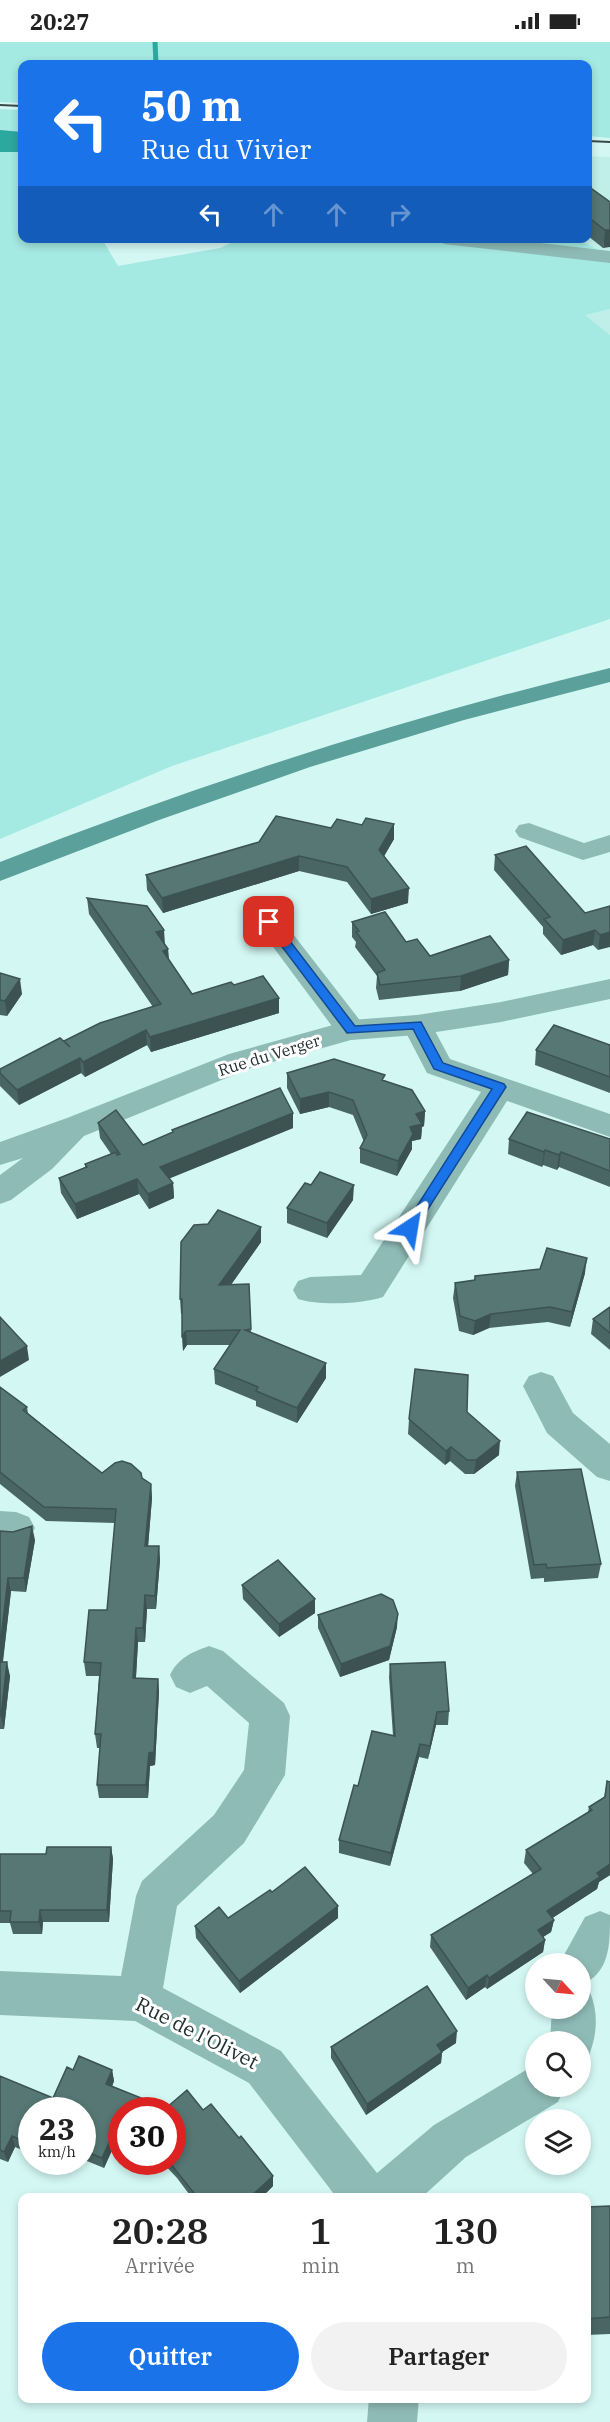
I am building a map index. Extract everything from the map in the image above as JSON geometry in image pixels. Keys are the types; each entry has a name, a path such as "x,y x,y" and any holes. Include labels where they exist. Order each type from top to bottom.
{"main road":[{"path":"0,872 84,838 309,759 465,712 610,675"}],"street":[{"path":"488,243 610,257"},
{"path":"530,831 583,852 610,843"},
{"path":"269,922 351,1030"},
{"name":"Rue du Verger","path":"0,1154 78,1126 240,1061 351,1030 417,1025 501,1012 610,989"},
{"path":"417,1025 438,1066 610,1126"},
{"path":"309,1290 371,1288 500,1087"},
{"name":"Rue du Verger","path":"0,1192 41,1161 78,1126"},
{"path":"541,1386 560,1423 610,1466"},
{"path":"139,1999 157,1896 229,1829 264,1774 270,1716 209,1663 190,1675"},
{"name":"Rue de l'Olivet","path":"0,1993 139,1999 265,2067 363,2193"},
{"path":"391,2193 450,2141 525,2096"},
{"path":"392,2422 394,2403"}],"shaded area":[{"path":"0,42 610,42 610,138 592,136 592,60 18,60 18,103 0,102"},
{"path":"0,109 18,110 18,243 104,243 118,266 220,248 231,243 586,243 610,257 610,309 585,315 610,335 610,619 172,766 0,839"},
{"path":"0,130 18,132 18,152 0,152"},
{"path":"592,156 610,157 610,257 586,243 592,243"},
{"path":"610,309 610,335 584,315"}],"building":[{"path":"592,189 610,202 610,230 605,230 592,220"},
{"path":"276,816 331,828 337,819 362,825 366,818 394,824 379,850 409,888 371,899 347,867 299,856 162,898 146,875 259,842"},
{"path":"526,846 585,913 610,906 610,932 600,935 595,930 563,940 544,919 550,917 495,855"},
{"path":"87,898 147,906 164,930 156,932 168,949 163,951 192,994 231,982 234,985 263,976 279,998 150,1037 146,1030 83,1062 80,1058 17,1090 0,1073 0,1069 60,1038 70,1047 64,1041 100,1023 161,1004"},
{"path":"385,912 406,942 417,939 430,956 490,936 509,960 461,976 380,985 377,973 385,970 356,932 359,931 352,922"},
{"path":"0,973 20,979 5,1001 0,1000"},
{"path":"554,1025 610,1045 610,1077 536,1050"},
{"path":"334,1059 385,1075 382,1080 412,1090 425,1111 416,1114 422,1124 410,1127 413,1134 398,1161 360,1148 367,1135 353,1100 329,1092 300,1099 287,1073"},
{"path":"280,1088 293,1113 160,1167 173,1183 148,1194 137,1179 75,1204 59,1178 87,1167 85,1164 116,1152 117,1155 120,1154 98,1123 116,1110 143,1145 173,1132 172,1130"},
{"path":"527,1112 610,1139 610,1171 561,1152 559,1155 545,1150 544,1152 509,1139"},
{"path":"320,1172 354,1185 327,1223 287,1208 305,1183 311,1185"},
{"path":"218,1210 261,1227 219,1285 249,1284 251,1329 245,1330 326,1363 297,1408 256,1391 258,1387 214,1369 240,1330 186,1331 182,1336 181,1242 194,1225 208,1224"},
{"path":"547,1248 587,1258 572,1312 550,1307 491,1314 475,1321 460,1316 455,1283 475,1280 475,1276 540,1269"},
{"path":"610,1307 610,1333 593,1319"},
{"path":"0,1317 27,1346 0,1361"},
{"path":"415,1369 468,1375 467,1412 500,1441 476,1460 467,1460 451,1447 446,1451 409,1419"},
{"path":"0,1387 27,1407 23,1410 102,1473 115,1463 122,1461 131,1464 141,1473 142,1478 151,1484 145,1546 159,1546 155,1596 145,1595 143,1628 136,1628 133,1678 158,1679 154,1752 149,1753 146,1785 97,1785 101,1734 95,1734 101,1663 84,1662 89,1610 107,1610 116,1509 44,1507 0,1472"},
{"path":"581,1469 601,1564 547,1568 546,1564 534,1565 517,1472"},
{"path":"32,1526 24,1578 8,1578 0,1648 0,1531 13,1532"},
{"path":"278,1560 315,1599 279,1624 242,1585"},
{"path":"381,1594 393,1600 398,1614 390,1646 341,1664 318,1615"},
{"path":"0,1662 7,1662 1,1716 0,1716"},
{"path":"445,1662 449,1711 437,1712 430,1746 420,1744 391,1853 339,1840 354,1785 358,1786 372,1731 395,1736 390,1664"},
{"path":"607,1781 610,1782 610,1864 597,1873 600,1877 547,1911 554,1920 538,1930 545,1940 489,1978 487,1975 468,1988 431,1935 541,1869 526,1850 592,1810 589,1807 605,1797"},
{"path":"47,1847 111,1847 107,1910 40,1910 39,1922 10,1922 11,1911 0,1911 0,1854 46,1854"},
{"path":"305,1867 338,1906 239,1981 195,1926 219,1907 228,1918 270,1890 272,1892"},
{"path":"427,1986 457,2031 437,2045 442,2052 367,2104 331,2047"},
{"path":"79,2056 112,2070 106,2084 138,2097 108,2097 108,2145 102,2158 96,2156 96,2097 53,2097 67,2067 73,2070"},
{"path":"0,2076 51,2097 18,2097 18,2139 12,2136 4,2152 0,2150"},
{"path":"187,2090 203,2110 211,2104 239,2138 241,2136 273,2176 254,2193 194,2193 179,2175 186,2175 186,2097 179,2097"},
{"path":"610,2206 610,2317 591,2319 591,2207"}],"waterway":[{"path":"155,42 156,60"}],"railway":[{"path":"0,105 18,106"},
{"path":"592,141 610,142"}],"route":[{"path":"269,922 351,1030 417,1025 438,1066 500,1087 410,1228"}]}
